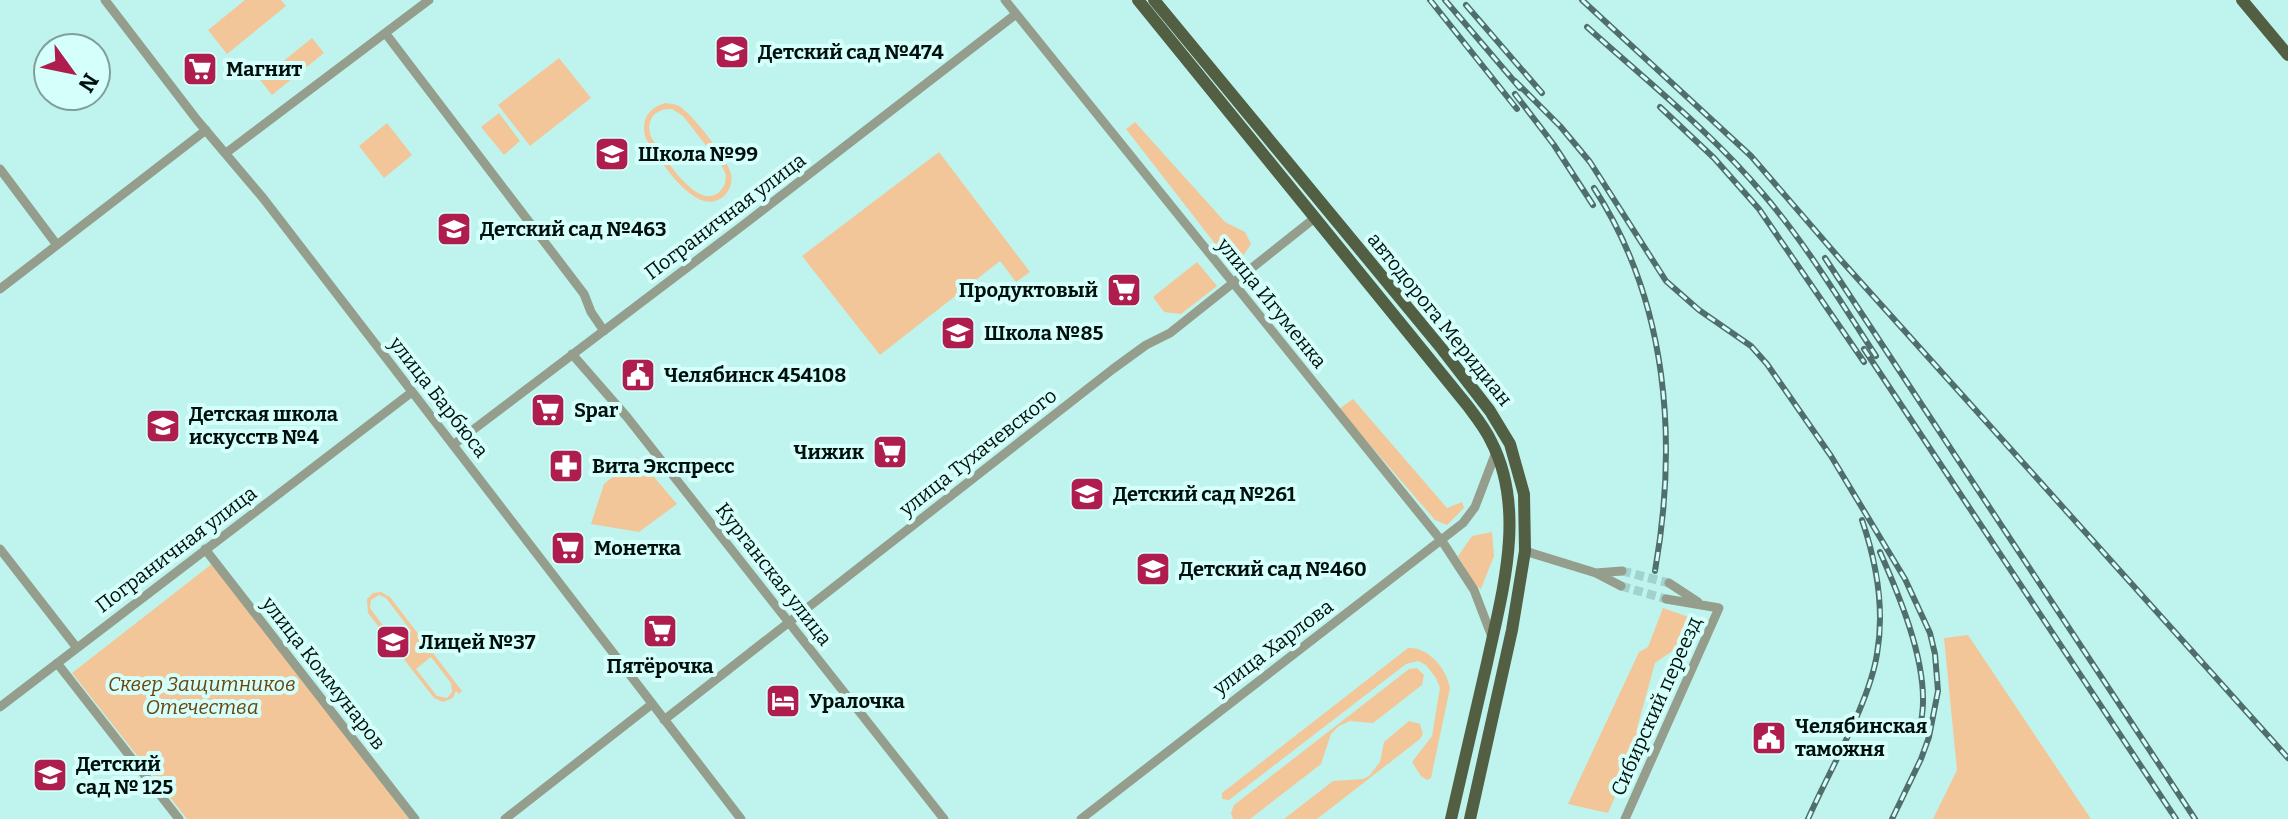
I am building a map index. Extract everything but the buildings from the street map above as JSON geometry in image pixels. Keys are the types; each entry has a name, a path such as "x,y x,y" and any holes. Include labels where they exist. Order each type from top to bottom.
{"main road":[{"name":"автодорога Меридиан","path":"1138,0 1467,405 1496,452 1508,509 1509,549 1503,593 1451,819"},
{"name":"автодорога Меридиан","path":"1154,0 1490,411 1510,444 1524,494 1525,551 1515,618 1470,819"},
{"path":"2242,0 2288,55"}],"street":[{"name":"улица Барбюса","path":"105,0 741,819"},
{"path":"226,153 429,0"},
{"name":"улица Игуменка","path":"1005,0 1441,541 1474,590 1492,638"},
{"name":"Пограничная улица","path":"453,445 1016,14"},
{"path":"386,34 584,294 591,312 604,331"},
{"path":"0,289 206,130"},
{"path":"0,169 57,245"},
{"name":"улица Тухачевского","path":"664,720 1146,345 1170,333 1316,217"},
{"name":"Курганская улица","path":"572,354 627,417 944,819"},
{"name":"Пограничная улица","path":"0,707 412,392"},
{"name":"улица Харлова","path":"1081,819 1463,523 1475,507 1496,452"},
{"path":"0,549 77,648"},
{"name":"улица Коммунаров","path":"205,549 415,819"},
{"path":"1525,551 1596,573 1621,586"},
{"path":"1596,573 1622,571"},
{"path":"1669,583 1701,604"},
{"path":"1666,599 1701,604"},
{"name":"Сибирский переезд","path":"1625,819 1719,608 1701,604"},
{"path":"57,663 179,819"},
{"path":"505,819 652,704"}],"green space":[{"path":"245,0 281,0 286,6 227,54 208,30"},
{"path":"312,38 324,53 272,95 260,80"},
{"path":"559,58 591,98 530,146 498,105"},
{"path":"665,103 681,107 718,150 731,177 730,187 723,197 712,202 690,193 646,139 645,121 659,105","holes":["672,109 683,116 726,175 725,184 716,194 706,196 685,182 651,137 649,125 656,113"]},
{"path":"499,113 520,141 504,155 481,127"},
{"path":"1135,122 1225,222 1245,232 1251,244 1241,259 1231,260 1223,254 1126,129"},
{"path":"387,123 412,155 384,178 359,146"},
{"path":"939,152 1030,272 1016,282 1000,261 880,355 802,256"},
{"path":"1197,262 1217,286 1181,314 1164,312 1153,297"},
{"path":"1353,399 1447,508 1462,502 1464,508 1447,525 1435,520 1339,409"},
{"path":"637,457 677,504 639,532 591,524 604,484"},
{"path":"1492,532 1494,556 1481,589 1475,585 1458,556 1472,536"},
{"name":"Сквер Защитников Отечества","path":"213,563 409,819 187,819 72,673"},
{"path":"381,592 390,597 462,691 459,694 456,691 453,698 443,702 434,698 368,613 367,599 373,593","holes":["379,595 386,598 411,631 396,643 370,608 371,600","431,657 451,683 452,692 447,698 437,696 416,669"]},
{"path":"1663,608 1697,620 1701,631 1655,663 1637,728 1640,739 1608,813 1568,804 1639,652 1648,647"},
{"path":"1968,635 2091,819 1933,819 1957,770 1944,638"},
{"path":"1408,648 1423,651 1435,660 1445,673 1450,688 1431,778 1427,780 1421,776 1412,762 1432,736 1440,688 1426,665 1418,661 1406,664 1229,800 1222,799 1222,793"},
{"path":"1417,668 1424,675 1422,685 1373,723 1350,721 1339,726 1331,734 1321,764 1250,819 1233,819 1231,813 1234,805 1409,669"},
{"path":"1409,721 1420,724 1423,734 1420,739 1317,819 1284,819 1333,781 1369,776 1380,762 1384,742"}],"tunnel":[{"path":"1622,571 1669,583"},
{"path":"1621,586 1666,599"}],"railway":[{"path":"1430,0 1517,109"},
{"path":"1445,0 1520,88"},
{"path":"1582,0 1751,156 2288,758"},
{"path":"1466,5 1542,93"},
{"path":"1587,27 1701,129 1744,172 1808,253 1876,356"},
{"path":"1515,81 1560,126 1590,162 1666,281 1699,310 1751,346 1767,364 1831,456 1905,579 1930,633 1938,691 1929,737 1892,819"},
{"path":"1515,94 1554,145 1593,205"},
{"path":"1660,107 1714,158 1759,209 1864,362"},
{"path":"1594,188 1619,232 1638,278 1652,325 1661,373 1666,472 1655,571"},
{"path":"1825,258 2195,819"},
{"path":"1864,349 2176,819"},
{"path":"1808,819 1857,716 1877,654 1880,620 1878,586 1862,520"},
{"path":"1880,552 1915,645 1923,702 1919,733"}],"place":[{"name":"Детский сад №474","path":"732,52"},
{"name":"Магнит","path":"200,69"},
{"name":"Школа №99","path":"612,154"},
{"name":"Детский сад №463","path":"454,229"},
{"name":"Продуктовый","path":"1124,290"},
{"name":"Школа №85","path":"958,333"},
{"name":"Челябинск 454108","path":"638,375"},
{"name":"Spar","path":"548,410"},
{"name":"Детская школа искусств №4","path":"163,426"},
{"name":"Чижик","path":"890,452"},
{"name":"Вита Экспресс","path":"566,466"},
{"name":"Детский сад №261","path":"1087,494"},
{"name":"Монетка","path":"568,548"},
{"name":"Детский сад №460","path":"1153,569"},
{"name":"Пятёрочка","path":"660,631"},
{"name":"Лицей №37","path":"393,642"},
{"name":"Уралочка","path":"783,701"},
{"name":"Челябинская таможня","path":"1769,738"},
{"name":"Детский сад № 125","path":"50,775"}]}
